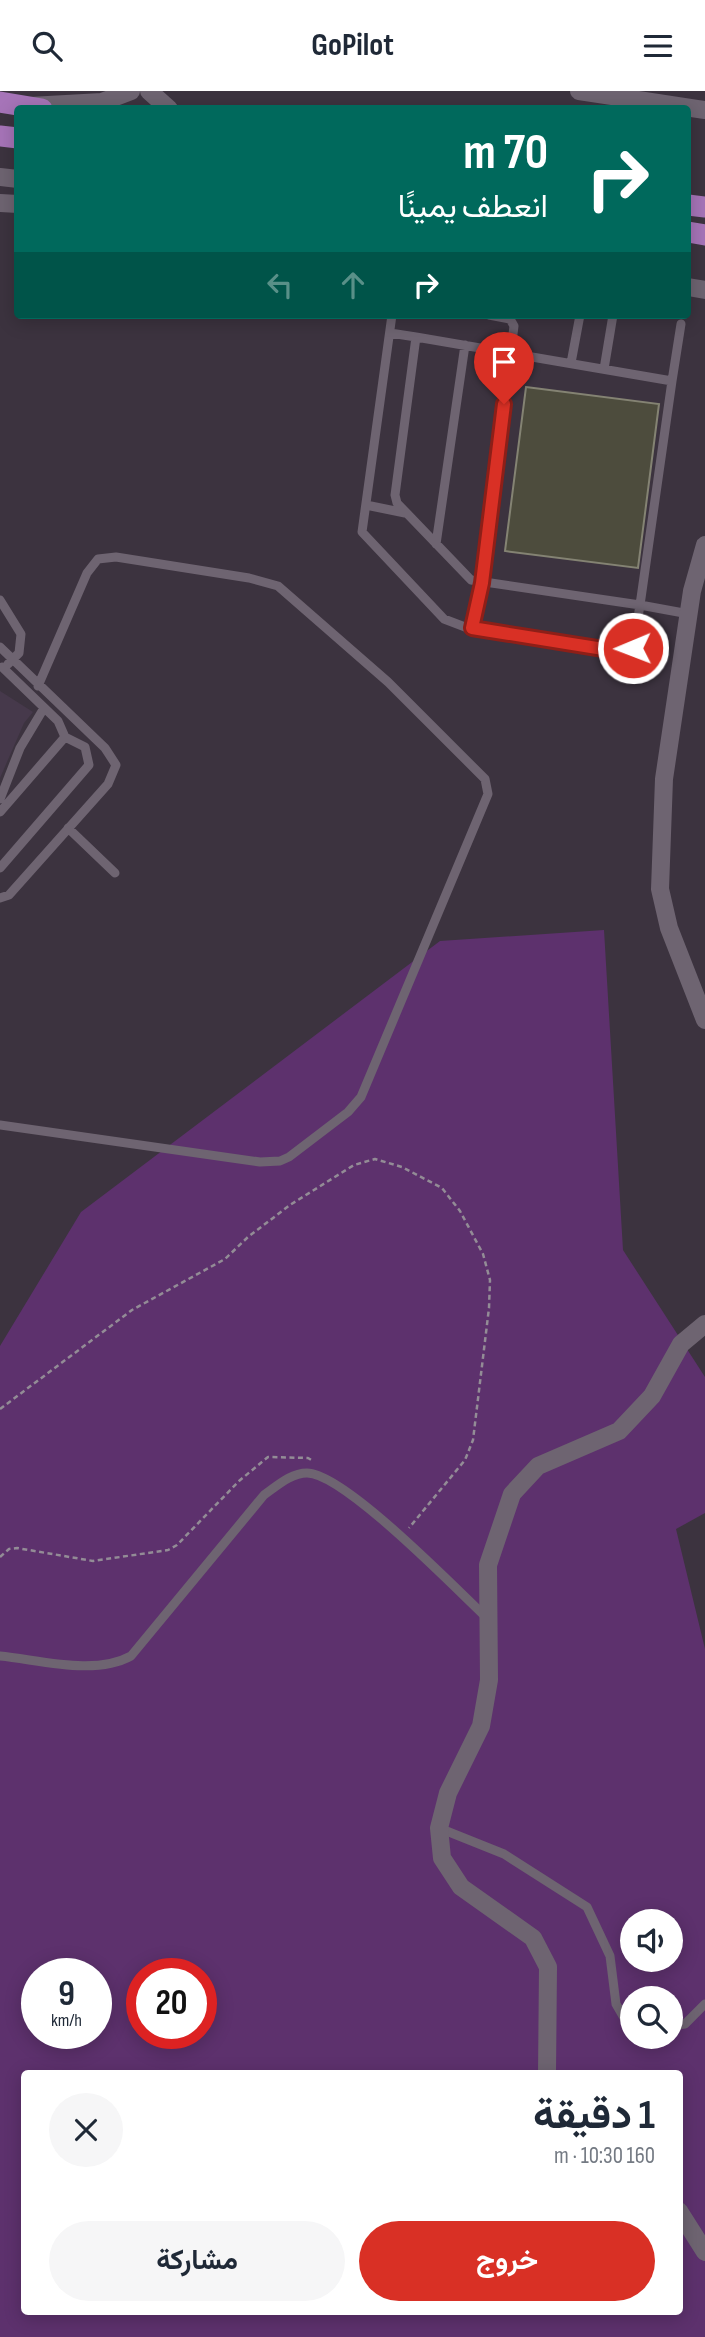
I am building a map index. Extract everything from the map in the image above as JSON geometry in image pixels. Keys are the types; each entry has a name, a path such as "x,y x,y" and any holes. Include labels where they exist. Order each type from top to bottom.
{"main road":[{"path":"0,102 18,105"}],"street":[{"path":"69,105 102,102 131,91"},
{"path":"149,91 165,105"},
{"path":"579,91 672,105"},
{"path":"705,545 689,614 664,779 660,889 669,928 705,1020"},
{"path":"547,2070 548,1967 533,1938 461,1887 442,1858 439,1828 448,1793 481,1726 489,1680 488,1565 512,1494 538,1466 619,1431 652,1396 681,1344 705,1324"},
{"path":"683,2217 705,2249"}],"lane":[{"path":"392,319 364,537 444,619 472,628 627,653 633,648 681,324"},
{"path":"472,628 482,583 510,353 513,322 503,319"},
{"path":"571,363 579,319"},
{"path":"604,369 612,319"},
{"path":"390,333 672,381"},
{"path":"416,337 395,495 397,503 471,580 689,614"},
{"path":"436,544 465,345"},
{"path":"366,505 407,513"},
{"path":"0,1125 270,1163 297,1151 348,1112 361,1097 488,794 485,779 388,682 291,594 264,581 116,557 98,559 87,573 37,686"},
{"path":"0,600 13,618 22,644 13,661 1,667 60,724 65,737 85,747 90,759 86,771 0,869"},
{"path":"0,613 13,618"},
{"path":"0,647 37,686 113,755 116,765 114,776 9,895 0,898"},
{"path":"0,799 20,748 44,708"},
{"path":"0,812 65,737"},
{"path":"85,747 94,738"},
{"path":"68,828 115,873"},
{"path":"0,1656 115,1665 131,1656 264,1495 286,1479 307,1473 328,1479 359,1500 489,1619"},
{"path":"439,1828 504,1854 587,1907 610,1956 620,2010"},
{"path":"683,2024 705,2004"}],"path":[{"path":"0,1409 132,1310 225,1259 247,1237 290,1205 354,1165 374,1159 402,1167 442,1188 460,1211 483,1254 490,1280 473,1440 465,1460 400,1538"},
{"path":"0,1557 9,1549 17,1548 93,1561 168,1550 184,1538 239,1481 268,1457 307,1458 318,1463 328,1479"}],"shaded area":[{"path":"0,691 33,712 24,723 0,778"},
{"path":"604,930 623,1250 705,1377 705,1513 676,1529 705,1649 705,2337 0,2337 0,1346 81,1212 440,941"}],"building":[{"path":"526,387 659,404 638,568 505,551"}],"route":[{"path":"504,404 482,583 472,628 627,653 633,648"}]}
